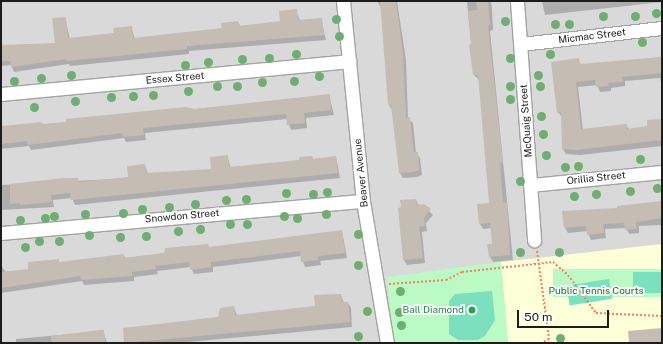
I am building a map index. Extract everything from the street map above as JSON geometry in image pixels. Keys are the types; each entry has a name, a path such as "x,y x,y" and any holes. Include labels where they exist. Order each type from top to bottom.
{"street":[{"name":"Beaver Avenue","path":"343,1 364,201 376,284 387,343"},
{"name":"McQuaig Street","path":"517,1 534,240"},
{"name":"Micmac Street","path":"521,44 662,28"},
{"name":"Essex Street","path":"1,94 349,61"},
{"name":"Orillia Street","path":"531,185 662,172"},
{"name":"Snowdon Street","path":"1,233 364,201"}],"path":[{"path":"534,240 540,264 549,339 541,343"},
{"path":"376,284 446,280 462,272 553,262 568,275 596,313 662,316"}],"shaded area":[{"path":"1,1 662,1 662,343 1,343"},
{"path":"662,244 662,343 508,343 501,262"}],"green space":[{"path":"501,262 508,343 394,343 387,277"},
{"name":"Public Tennis Courts","path":"553,269 662,269 662,297 553,297"},
{"path":"633,272 662,272 662,293 633,293"},
{"path":"609,279 612,299 570,305 567,286"},
{"name":"Ball Diamond","path":"492,291 495,320 485,336 478,340 458,340 449,334 449,301 455,294"}],"building":[{"path":"380,1 396,1 403,54 406,118 410,117 414,152 418,152 419,170 414,172 399,173 391,105 388,105"},
{"path":"476,1 488,1 490,25 488,26 503,162 500,163 503,202 507,203 510,255 489,257 487,244 492,244 490,223 479,224 477,204 489,203 478,75 473,75 469,45 471,44 468,11 477,10"},
{"path":"297,9 298,20 322,18 324,35 187,46 187,49 67,61 66,59 11,67 10,61 1,61 2,45 55,43 52,18 66,17 68,38 114,33 113,28 132,26 133,38 222,28 221,23 238,21 239,26 280,21 279,11"},
{"path":"662,57 662,73 622,77 623,82 608,83 609,86 596,87 595,80 576,82 581,129 627,124 627,129 647,126 647,120 661,119 662,140 576,150 562,149 561,112 557,113 551,62 579,58 580,64"},
{"path":"330,94 331,110 304,113 305,123 287,125 286,114 143,128 144,135 123,137 122,133 28,145 27,141 1,144 1,126 42,122 43,124 66,122 66,119 186,107 195,109"},
{"path":"228,155 229,167 299,160 299,157 312,156 313,159 336,156 338,173 71,200 70,193 51,195 52,202 20,205 20,203 10,204 10,184 63,178 78,178 79,182 128,177 127,166 145,164 146,173 211,169 210,157"},
{"path":"416,199 417,205 424,204 431,209 424,218 425,226 419,227 423,258 403,260 398,208 401,207 400,200"},
{"path":"662,201 662,218 636,222 637,229 625,230 624,223 603,224 604,233 587,235 586,226 564,228 562,211 617,208 617,206"},
{"path":"342,230 345,253 318,256 318,260 301,262 300,251 211,262 211,267 190,270 189,262 155,266 156,269 132,272 132,276 81,280 80,276 1,288 1,272 28,269 28,262 59,259 59,262 124,254 124,258 164,253 165,248 208,244 209,247"},
{"path":"341,294 342,302 348,302 350,322 124,343 123,328 218,317 220,308 234,306 235,315 315,306 314,295"},
{"path":"662,328 662,343 629,343 628,331"},
{"path":"104,330 105,343 51,343 51,336"}],"place":[{"name":"Ball Diamond","path":"472,310"}]}
